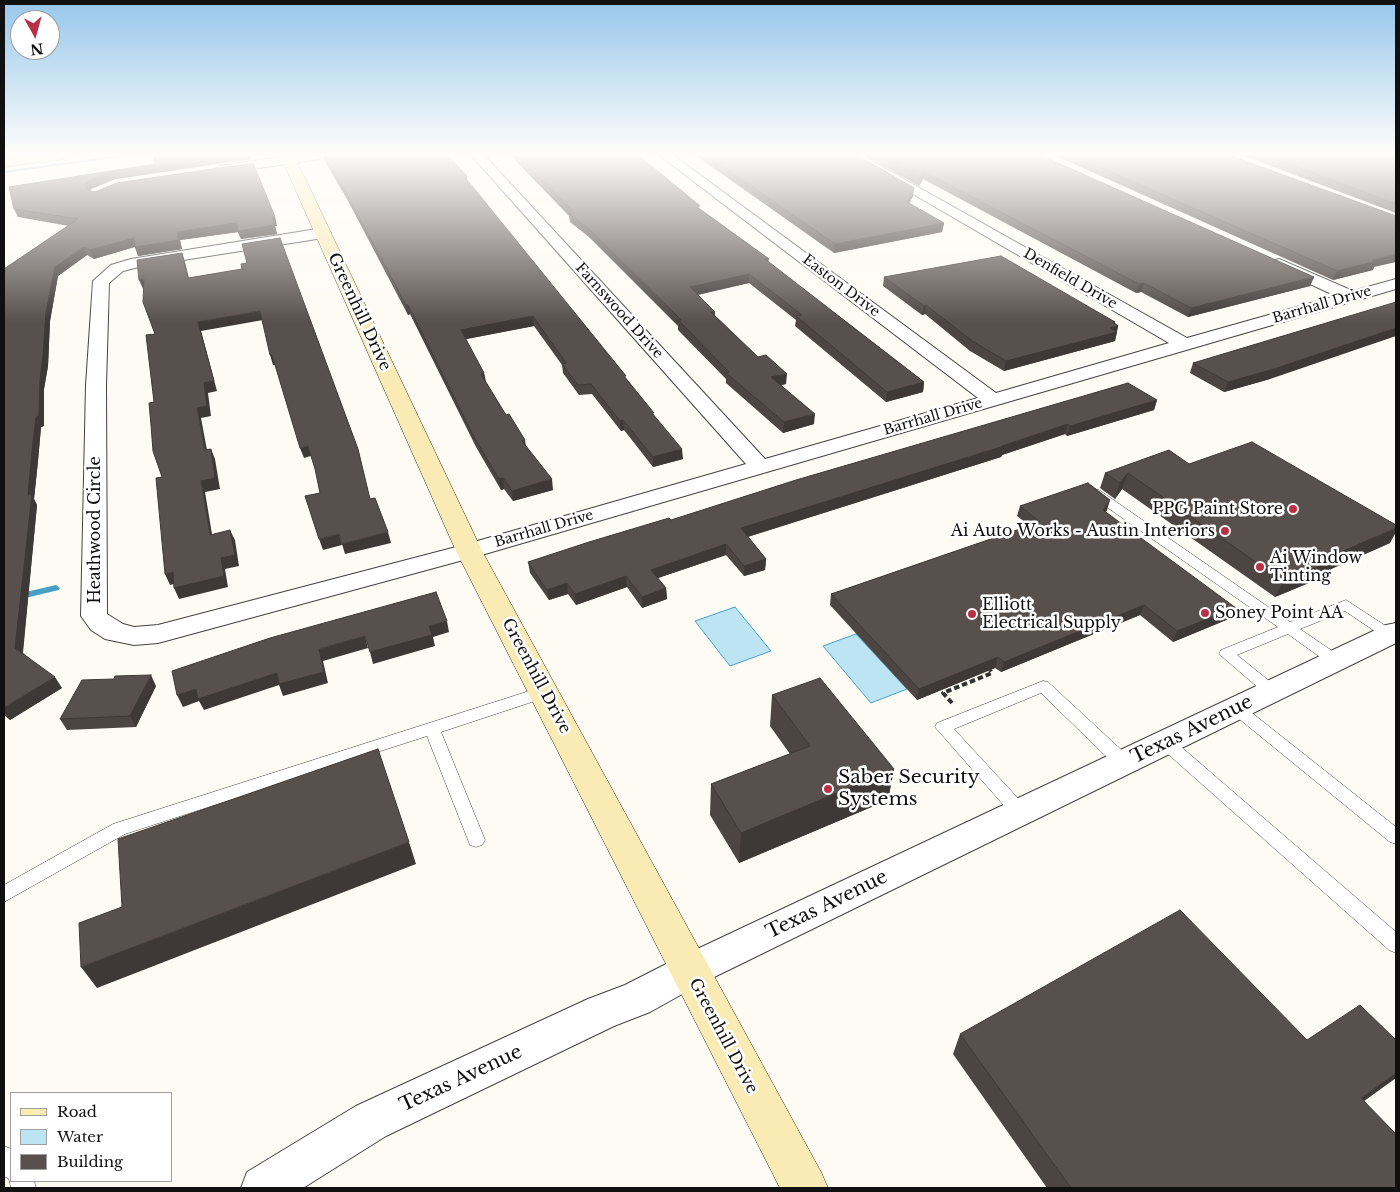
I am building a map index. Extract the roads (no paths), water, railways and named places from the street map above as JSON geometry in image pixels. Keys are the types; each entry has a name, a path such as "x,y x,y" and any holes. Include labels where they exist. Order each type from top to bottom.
{"street":[{"name":"Greenhill Drive","path":"313,211 469,551 545,692 804,1188"},
{"name":"Farnswood Drive","path":"528,211 761,467"},
{"name":"Easton Drive","path":"740,211 992,399"},
{"name":"Denfield Drive","path":"950,211 1184,344"},
{"name":"Heathwood Circle","path":"323,233 137,262 117,268 101,281 96,386 94,616 101,624 114,632 134,636 158,634 469,551"},
{"path":"1262,256 1352,297"},
{"name":"Barrhall Drive","path":"469,551 1396,284"},
{"name":"Texas Avenue","path":"263,1188 371,1121 602,1012 636,999 689,971 1393,634"}],"lane":[{"path":"1092,490 1336,661"},
{"path":"1273,692 1226,654 1346,605 1393,634"},
{"path":"1020,812 943,727 1043,686 1124,763"},
{"path":"4,894 119,829 545,692"},
{"path":"1237,709 1396,837"},
{"path":"432,729 476,840"},
{"path":"1166,743 1396,944"}],"water":[{"path":"735,607 771,651 730,666 695,621"},
{"path":"856,634 907,689 871,703 823,646"}],"waterway":[{"path":"4,600 56,588"}],"place":[{"name":"PPG Paint Store","path":"1293,509"},
{"name":"Ai Auto Works - Austin Interiors","path":"1225,531"},
{"name":"Ai Window Tinting","path":"1260,567"},
{"name":"Soney Point AA","path":"1205,613"},
{"name":"Elliott Electrical Supply","path":"972,614"},
{"name":"Saber Security Systems","path":"828,789"}]}
